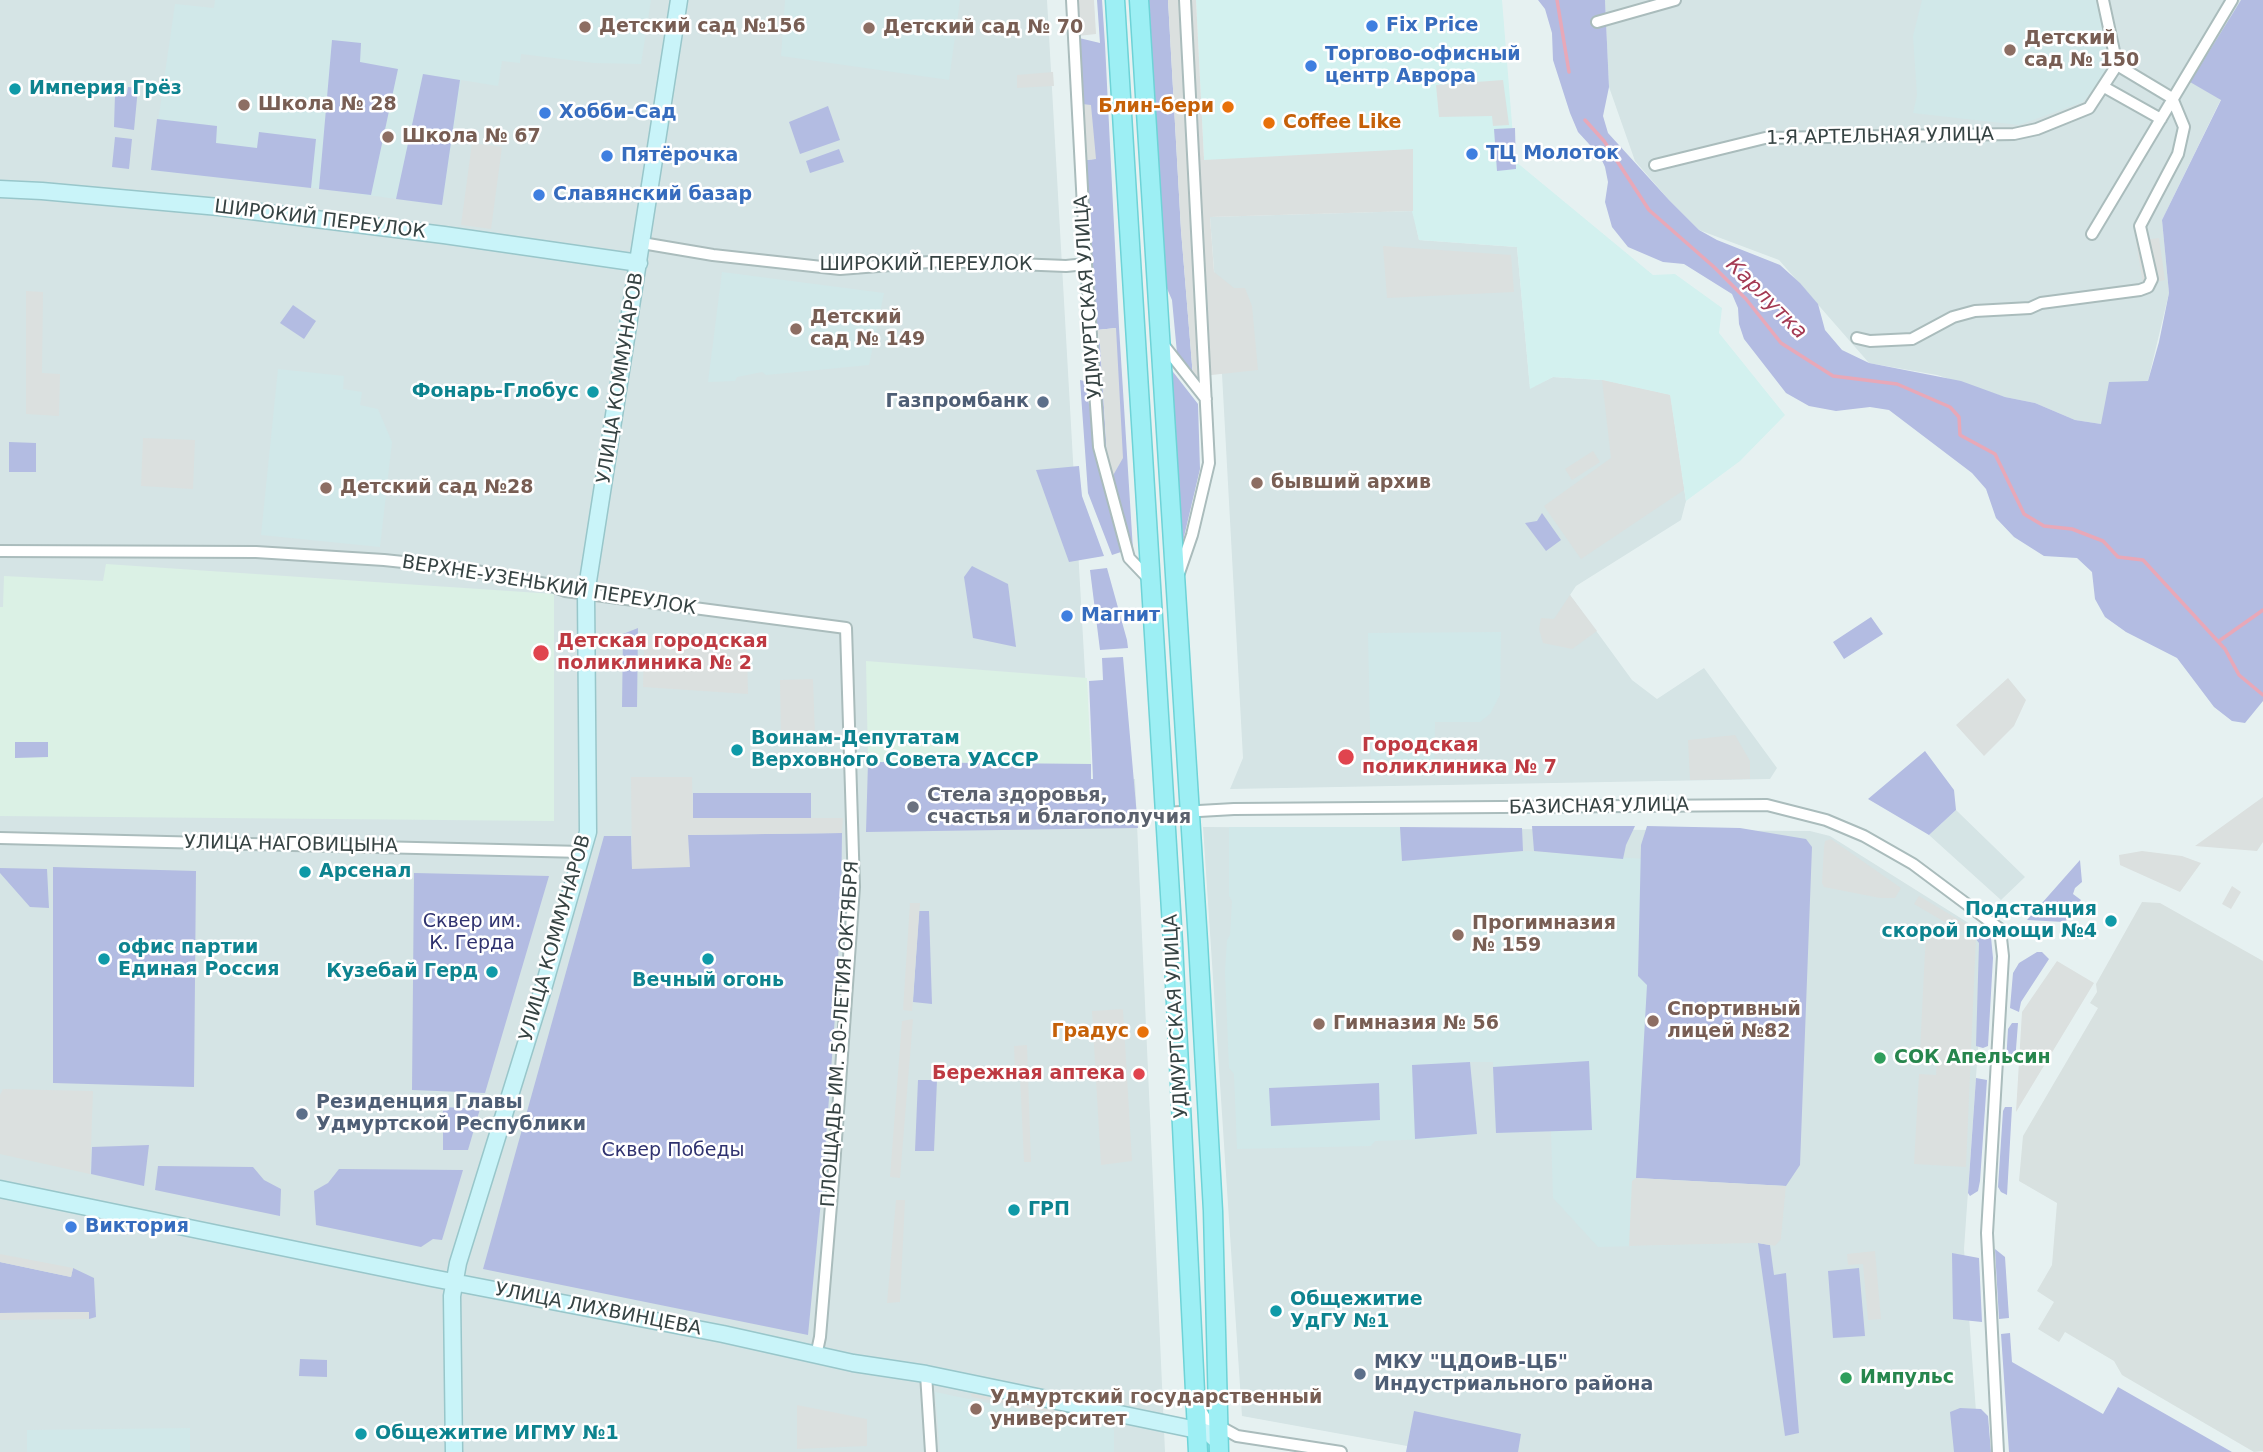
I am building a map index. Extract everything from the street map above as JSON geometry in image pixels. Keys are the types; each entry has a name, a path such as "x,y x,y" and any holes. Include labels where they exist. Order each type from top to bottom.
{"main road":[{"name":"УДМУРТСКАЯ УЛИЦА","path":"1115,0 1174,943 1198,1452"},
{"name":"УДМУРТСКАЯ УЛИЦА","path":"1139,0 1213,1211 1219,1441"},
{"path":"1155,641 1179,640"},
{"path":"1174,943 1198,942"},
{"path":"1188,1212 1213,1211"}],"street":[{"name":"УЛИЦА КОММУНАРОВ","path":"454,1452 452,1296 458,1263 547,976 588,832 586,594 679,0"},
{"name":"УДМУРТСКАЯ УЛИЦА","path":"1072,0 1099,447 1129,558 1151,581"},
{"name":"УДМУРТСКАЯ УЛИЦА","path":"1175,585 1192,535 1209,463 1185,0"},
{"path":"1597,22 1675,0"},
{"path":"1857,338 1870,341 1912,339 1954,317 1975,311 2030,308 2041,303 2148,287 2152,279 2140,226 2178,153 2184,127 2172,98 2117,65 2102,0"},
{"path":"2092,234 2232,0"},
{"name":"1-Я АРТЕЛЬНАЯ УЛИЦА","path":"1656,165 1765,138 2014,134 2063,120 2089,108 2117,65"},
{"path":"2104,87 2161,119"},
{"name":"ШИРОКИЙ ПЕРЕУЛОК","path":"0,190 42,191 219,207 639,263"},
{"name":"ШИРОКИЙ ПЕРЕУЛОК","path":"642,243 713,255 840,268 942,261 1066,266 1086,264"},
{"path":"1161,342 1206,398"},
{"name":"ВЕРХНЕ-УЗЕНЬКИЙ ПЕРЕУЛОК","path":"0,551 243,552 367,559 460,568 586,594 846,628"},
{"name":"ПЛОЩАДЬ ИМ. 50-ЛЕТИЯ ОКТЯБРЯ","path":"816,1356 833,1181 854,887 846,628"},
{"name":"БАЗИСНАЯ УЛИЦА","path":"1164,813 1248,809 1767,805 1826,820 1864,836 1913,864 2000,929 2003,956 1987,1233 1998,1452"},
{"name":"УЛИЦА НАГОВИЦЫНА","path":"0,838 583,852"},
{"name":"УЛИЦА ЛИХВИНЦЕВА","path":"0,1189 710,1332 816,1356 926,1374 1197,1430 1210,1434 1219,1441"},
{"path":"926,1374 931,1452"},
{"path":"1196,1403 1219,1441 1237,1436 1341,1452"}],"shaded area":[{"path":"0,0 1047,0 1091,779 1135,779 1165,1452 0,1452"},
{"path":"215,0 651,0 641,64 594,63 521,54 520,63 502,61 498,86 461,80 442,205 151,170 175,4 214,8"},
{"name":"Детский сад № 70","path":"785,0 960,0 949,80 781,56"},
{"path":"1076,0 1094,0 1096,34 1078,36"},
{"path":"1168,0 1196,0 1204,160 1413,149 1413,211 1210,217 1214,272 1234,288 1245,288 1252,306 1258,370 1193,377 1181,230"},
{"path":"1196,0 1502,0 1515,161 1653,275 1675,274 1722,308 1719,333 1785,415 1740,461 1686,501 1670,395 1602,380 1553,377 1530,389 1517,247 1419,240 1412,211 1314,213 1204,160"},
{"path":"1605,0 2241,0 2191,82 2221,99 2162,220 2169,293 2148,381 2101,424 2075,420 2035,403 2005,397 1937,375 1869,363 1779,260 1699,230 1635,161 1609,87"},
{"name":"Детский сад № 150","path":"1922,0 2097,0 2109,64 2083,102 2019,125 1913,113 1917,95 1913,36"},
{"path":"1053,72 1054,86 1017,88 1017,75"},
{"path":"1503,80 1509,125 1493,126 1492,116 1439,117 1436,85"},
{"path":"1082,104 1091,105 1096,159 1086,160"},
{"path":"472,143 502,147 491,229 461,225"},
{"path":"1413,211 1419,240 1517,247 1530,388 1553,377 1602,380 1670,395 1686,501 1681,520 1576,586 1570,595 1632,680 1657,699 1704,668 1777,768 1770,779 1230,789 1243,758 1222,374 1210,217"},
{"path":"2159,238 2165,280 2143,284 2136,241"},
{"path":"1383,246 1511,255 1514,292 1387,298"},
{"name":"Детский сад № 149","path":"722,272 884,293 869,365 766,375 762,372 737,377 735,381 708,382"},
{"path":"26,291 43,292 42,373 60,374 59,416 26,414"},
{"path":"1116,328 1123,458 1111,479 1097,330"},
{"name":"Детский сад №28","path":"278,369 344,376 343,389 362,392 360,405 378,409 392,442 380,547 261,535"},
{"path":"1602,380 1670,395 1684,490 1581,559 1544,506 1611,458"},
{"path":"143,438 195,440 193,489 141,486"},
{"path":"1593,451 1600,462 1572,480 1565,469"},
{"path":"106,564 554,594 554,821 0,816 0,607 3,607 4,576 103,581"},
{"path":"1570,595 1597,631 1572,649 1543,643 1539,629 1541,618 1554,619"},
{"path":"1501,632 1500,695 1490,714 1480,722 1435,722 1434,772 1371,773 1368,633"},
{"path":"644,639 747,649 748,694 643,687"},
{"path":"866,661 1087,678 1091,764 868,762"},
{"path":"2008,678 2026,700 2014,726 1984,756 1956,725"},
{"path":"813,679 815,735 781,736 780,680"},
{"path":"1735,735 1750,761 1750,779 1690,780 1688,740"},
{"path":"631,777 692,777 693,818 843,818 842,833 688,835 690,867 632,869"},
{"path":"2263,797 2263,842 2257,851 2195,846"},
{"path":"1956,810 2025,877 2001,900 1929,835"},
{"path":"1203,827 1810,831 1830,836 1986,934 1964,1249 1979,1452 1440,1452 1242,1416"},
{"path":"1229,827 1400,827 1402,861 1527,851 1793,869 1786,1186 1781,1239 1775,1246 1758,1243 1598,1247 1553,1198 1551,1131 1496,1133 1493,1062 1470,1062 1477,1134 1375,1141 1371,1146 1237,1149 1234,1074 1229,1068 1225,972 1232,901 1229,896"},
{"path":"1831,839 1901,888 1895,898 1880,898 1824,887 1824,847 1825,841"},
{"path":"2142,851 2182,856 2201,863 2180,892 2120,865 2119,855"},
{"path":"2232,886 2241,892 2231,909 2222,904"},
{"path":"1919,896 1976,930 1976,935 1965,934 1914,904"},
{"path":"2142,902 2160,903 2263,961 2263,1451 2254,1452 2122,1375 2114,1361 2065,1332 2059,1342 2038,1329 2054,1302 2037,1291 2052,1265 2057,1203 2019,1181 2023,1136 2098,1008 2090,1003 2097,992 2096,984"},
{"path":"910,903 920,903 912,1011 903,1010"},
{"path":"1926,931 1976,937 1966,1167 1914,1164 1919,1074 1936,1075 1937,1053 1920,1052"},
{"path":"2057,961 2094,983 2016,1112 2022,1012"},
{"path":"1123,1009 1132,1161 1101,1165 1092,1011"},
{"path":"913,1019 900,1178 890,1177 902,1021"},
{"path":"1027,1045 1031,1162 1024,1162 1020,1075 1015,1072 1014,1046"},
{"path":"3,1089 93,1091 90,1174 0,1154 0,1095"},
{"path":"1636,1178 1786,1186 1781,1239 1775,1246 1758,1243 1629,1246 1632,1181"},
{"path":"896,1200 905,1200 900,1302 887,1303"},
{"path":"1875,1251 1881,1319 1868,1320 1863,1264 1848,1265 1847,1254"},
{"path":"0,1254 73,1268 71,1277 0,1262"},
{"path":"89,1312 89,1319 0,1320 0,1313"},
{"path":"968,1388 1080,1411 1078,1418 972,1397"},
{"name":"Удмуртский государственный университет","path":"935,1392 1114,1429 1114,1452 940,1452"},
{"path":"797,1405 867,1419 867,1446 797,1449"},
{"path":"190,1428 190,1452 27,1452 27,1430"}],"green space":[{"path":"1097,0 1102,0 1105,44 1133,550 1111,479 1116,328 1097,330 1090,245 1086,160 1095,159 1082,104 1079,38 1100,43"},
{"path":"1148,0 1168,0 1181,230 1193,377 1177,353 1172,300 1165,284"},
{"path":"1538,0 1605,0 1609,87 1603,116 1608,133 1699,230 1780,265 1800,283 1818,304 1825,330 1842,350 1869,363 1961,381 2005,397 2035,403 2075,420 2101,424 2109,382 2148,381 2159,342 2169,293 2162,220 2221,100 2190,82 2241,0 2263,0 2263,701 2245,723 2232,721 2214,707 2177,658 2126,632 2105,617 2095,599 2092,572 2077,558 2044,556 2014,537 1996,518 1986,489 1972,473 1889,410 1870,407 1836,411 1809,406 1786,393 1744,339 1738,308 1732,294 1684,264 1663,262 1628,247 1612,227 1605,202 1608,182 1605,167 1600,156 1578,132 1570,113 1553,60 1552,33 1545,9"},
{"path":"332,40 361,43 360,62 398,69 371,195 319,189"},
{"path":"423,74 460,80 442,205 396,199"},
{"path":"128,87 138,88 134,130 114,127 115,94 127,94"},
{"path":"828,106 840,140 800,154 789,122"},
{"path":"157,119 217,126 216,143 257,148 259,132 316,139 311,188 151,170"},
{"path":"1515,128 1516,169 1497,171 1494,129"},
{"path":"115,137 132,139 129,169 112,167"},
{"path":"839,149 844,162 810,173 806,161"},
{"path":"293,305 316,321 304,339 280,323"},
{"path":"1096,342 1100,342 1107,457 1104,457"},
{"path":"1170,368 1198,404 1200,469 1183,541"},
{"path":"1080,380 1084,381 1121,552 1112,555 1088,493"},
{"path":"9,442 36,443 36,472 9,472"},
{"path":"1079,466 1082,496 1104,556 1069,562 1036,470"},
{"path":"1542,513 1561,540 1546,551 1525,523 1537,521"},
{"path":"972,566 1008,584 1016,647 973,638 964,577"},
{"path":"1107,568 1128,648 1100,650 1090,570"},
{"path":"1871,617 1883,634 1844,659 1833,642"},
{"path":"638,628 637,707 622,707 623,634"},
{"path":"1123,657 1138,828 866,832 868,762 1091,764 1093,779 1089,681 1103,680 1102,658"},
{"path":"15,742 48,742 48,757 15,758"},
{"path":"1925,751 1954,790 1956,810 1929,835 1868,799"},
{"path":"693,793 811,793 811,819 693,818"},
{"path":"1532,826 1635,826 1623,859 1534,851"},
{"path":"1647,826 1740,828 1806,839 1812,847 1800,1165 1786,1186 1636,1178 1647,985 1638,976 1641,845"},
{"path":"1400,827 1522,828 1523,851 1402,861"},
{"name":"Сквер Победы","path":"842,833 835,1016 808,1335 483,1269 604,836 631,836 632,869 688,835"},
{"path":"2080,860 2082,882 2073,894 2081,900 2070,918 2064,922 2027,920"},
{"path":"53,867 196,871 194,1087 53,1083"},
{"path":"0,868 47,869 49,908 30,907 0,873"},
{"name":"Сквер им. К. Герда","path":"414,873 549,876 485,1093 412,1090"},
{"path":"919,911 929,911 932,1004 913,1002"},
{"path":"1973,924 1991,937 1993,958 1988,1046 1983,1048 1976,1046 1979,943 1970,931"},
{"path":"2037,952 2042,952 2049,959 2021,1002 2019,1012 2010,1008 2013,973 2019,963"},
{"path":"2012,1023 2018,1023 2015,1062 2006,1063 2008,1029"},
{"path":"1589,1061 1592,1130 1496,1133 1493,1067"},
{"path":"1470,1062 1477,1134 1415,1139 1412,1065"},
{"path":"1976,1078 1987,1080 1980,1181 1978,1191 1970,1196 1968,1193"},
{"path":"918,1080 937,1080 934,1151 915,1151"},
{"path":"1379,1083 1380,1120 1271,1126 1269,1088"},
{"path":"443,1107 480,1109 468,1150 443,1150"},
{"path":"2005,1107 2012,1107 2007,1195 1998,1187"},
{"path":"149,1145 144,1186 91,1174 92,1147"},
{"path":"158,1166 253,1167 264,1180 281,1189 280,1216 155,1190"},
{"path":"339,1169 463,1170 442,1240 433,1239 421,1247 316,1225 314,1191 328,1183"},
{"path":"1758,1243 1770,1245 1774,1275 1786,1273 1799,1433 1785,1436"},
{"path":"1995,1249 2005,1257 2009,1318 1999,1319"},
{"path":"1952,1253 1979,1258 1982,1322 1953,1319"},
{"path":"0,1262 71,1277 73,1268 94,1278 96,1317 89,1319 88,1312 0,1313"},
{"path":"1859,1268 1865,1336 1833,1338 1828,1271"},
{"path":"2010,1333 2012,1362 2103,1414 2118,1387 2232,1452 2009,1452 2001,1334"},
{"path":"300,1359 327,1360 327,1377 299,1376"},
{"path":"1960,1408 1981,1409 1988,1416 1991,1452 1954,1452 1950,1412"},
{"path":"1414,1411 1521,1434 1518,1452 1406,1452"}],"waterway":[{"name":"Карлутка","path":"1557,0 1569,72"},
{"name":"Карлутка","path":"1585,120 1604,141 1649,210 1746,299 1781,343 1833,376 1897,384 1950,407 1959,417 1960,435 1995,454 2024,514 2044,526 2072,529 2103,541 2118,557 2143,560 2225,649 2239,675 2263,695"},
{"path":"2219,641 2263,610"}],"place":[{"name":"Fix Price","path":"1372,26"},
{"name":"Детский сад №156","path":"585,27"},
{"name":"Детский сад № 70","path":"869,28"},
{"name":"Детский сад № 150","path":"2010,50"},
{"name":"Торгово-офисный центр Аврора","path":"1311,66"},
{"name":"Империя Грёз","path":"15,89"},
{"name":"Школа № 28","path":"244,105"},
{"name":"Блин-бери","path":"1228,107"},
{"name":"Хобби-Сад","path":"545,113"},
{"name":"Coffee Like","path":"1269,123"},
{"name":"Школа № 67","path":"388,137"},
{"name":"ТЦ Молоток","path":"1472,154"},
{"name":"Пятёрочка","path":"607,156"},
{"name":"Славянский базар","path":"539,195"},
{"name":"Детский сад № 149","path":"796,329"},
{"name":"Фонарь-Глобус","path":"593,392"},
{"name":"Газпромбанк","path":"1043,402"},
{"name":"бывший архив","path":"1257,483"},
{"name":"Детский сад №28","path":"326,488"},
{"name":"Магнит","path":"1067,616"},
{"name":"Детская городская поликлиника № 2","path":"541,653"},
{"name":"Воинам-Депутатам Верховного Совета УАССР","path":"737,750"},
{"name":"Городская поликлиника № 7","path":"1346,757"},
{"name":"Стела здоровья, счастья и благополучия","path":"913,807"},
{"name":"Арсенал","path":"305,872"},
{"name":"Подстанция скорой помощи №4","path":"2111,921"},
{"name":"Прогимназия № 159","path":"1458,935"},
{"name":"офис партии Единая Россия","path":"104,959"},
{"name":"Вечный огонь","path":"708,959"},
{"name":"Кузебай Герд","path":"492,972"},
{"name":"Спортивный лицей №82","path":"1653,1021"},
{"name":"Гимназия № 56","path":"1319,1024"},
{"name":"Градус","path":"1143,1032"},
{"name":"СОК Апельсин","path":"1880,1058"},
{"name":"Бережная аптека","path":"1139,1074"},
{"name":"Резиденция Главы Удмуртской Республики","path":"302,1114"},
{"name":"ГРП","path":"1014,1210"},
{"name":"Виктория","path":"71,1227"},
{"name":"Общежитие УдГУ №1","path":"1276,1311"},
{"name":"МКУ \"ЦДОиВ-ЦБ\" Индустриального района","path":"1360,1374"},
{"name":"Импульс","path":"1846,1378"},
{"name":"Удмуртский государственный университет","path":"976,1409"},
{"name":"Общежитие ИГМУ №1","path":"361,1434"}]}
